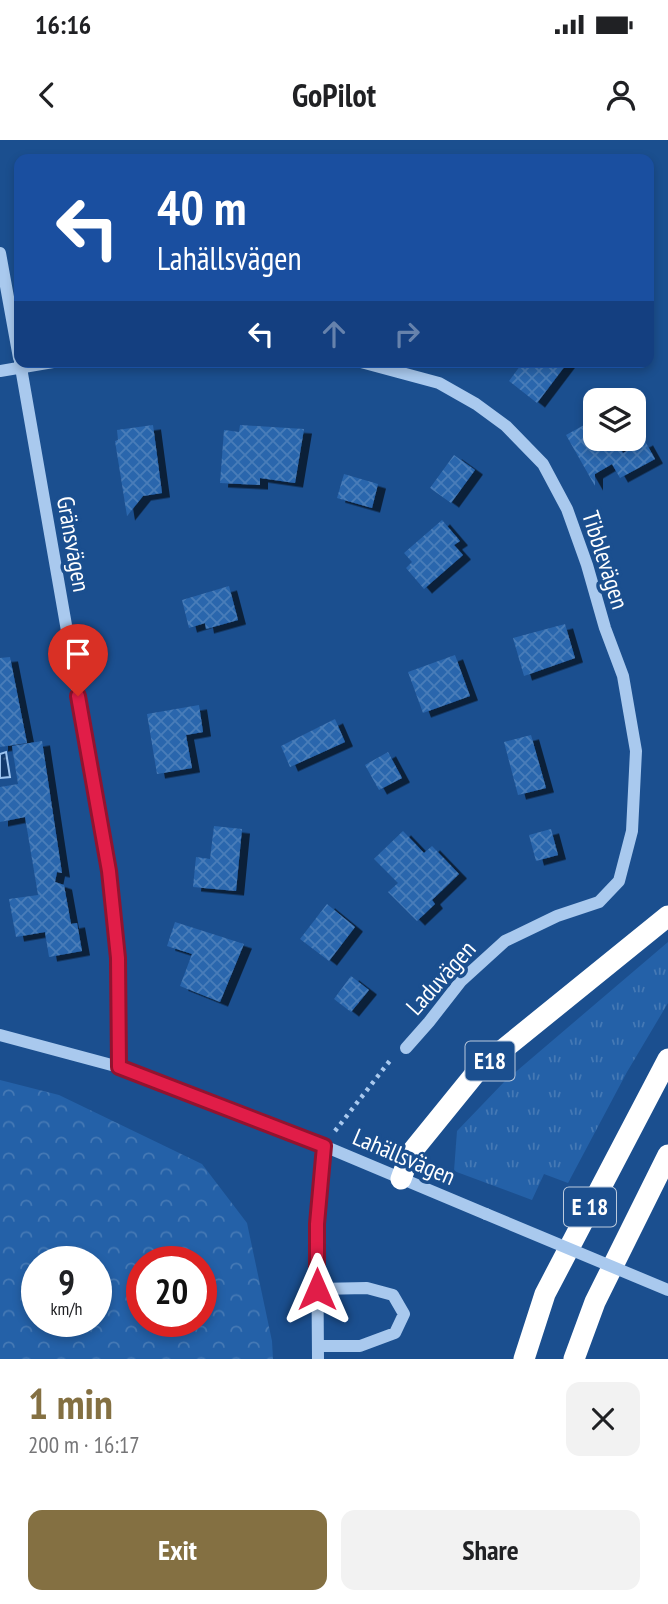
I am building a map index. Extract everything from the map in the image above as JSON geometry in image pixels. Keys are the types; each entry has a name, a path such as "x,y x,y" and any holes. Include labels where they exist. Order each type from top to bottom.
{"highway":[{"name":"E18","path":"401,1179 410,1154 479,1069 668,916"},
{"name":"E 18","path":"524,1359 545,1294 668,1059"},
{"name":"E 18","path":"574,1359 595,1302 668,1155"}],"street":[{"name":"Gränsvägen","path":"0,253 14,330"},
{"name":"Gränsvägen","path":"21,368 109,871 118,958 119,1067"},
{"name":"Tibblevägen","path":"383,368 439,383 476,404 506,426 543,464 567,509 623,676 636,751 632,831 619,881"},
{"name":"Laduvägen","path":"406,1048 461,981 505,941 557,916 599,902 619,881"},
{"name":"Lahällsvägen","path":"0,1035 119,1067 324,1146 668,1290"},
{"path":"317,1289 368,1287 393,1294 404,1314 395,1334 360,1346 318,1352 317,1289 317,1224 324,1146"}],"path":[{"path":"324,1146 390,1060 406,1048"}],"green space":[{"path":"668,942 668,1003 627,1072 568,1183 544,1174 532,1200 454,1171 457,1131 505,1081"},
{"path":"0,1080 59,1095 202,1164 247,1223 272,1341 273,1359 0,1359"}],"water":[{"path":"6,752 10,777 0,778 0,754"}],"building":[{"path":"519,368 563,368 537,403 509,381"},
{"path":"153,425 162,493 143,496 127,516 115,441 118,440 117,430"},
{"path":"240,425 304,429 295,483 260,478 260,485 220,483 224,430 239,432"},
{"path":"583,426 583,451 646,451 646,443 655,459 620,478 612,464 595,474 595,486 566,435"},
{"path":"454,455 475,470 451,503 430,488"},
{"path":"344,474 378,484 372,508 337,498"},
{"path":"442,520 460,541 454,545 463,555 424,589 406,568 412,562 404,553"},
{"path":"229,586 238,620 206,629 205,623 189,628 182,600"},
{"path":"565,624 575,658 524,676 513,638"},
{"path":"455,655 470,696 423,713 408,672"},
{"path":"10,657 27,743 0,747 0,658"},
{"path":"199,705 203,732 186,735 192,768 157,774 147,714"},
{"path":"335,719 345,742 290,767 281,746"},
{"path":"531,735 546,788 518,795 504,742"},
{"path":"42,741 62,873 57,872 55,882 64,885 71,924 77,923 82,951 49,957 45,932 16,937 9,899 38,895 25,817 0,822 0,787 18,784 12,746"},
{"path":"388,752 402,778 379,790 365,765"},
{"path":"214,826 242,829 236,891 193,887 196,857 210,859"},
{"path":"551,829 558,855 536,861 529,835"},
{"path":"403,831 424,853 432,846 459,874 432,900 435,904 417,921 388,892 398,883 374,859"},
{"path":"327,904 355,927 329,961 300,939"},
{"path":"175,922 244,944 220,1002 180,986 192,954 167,946"},
{"path":"351,976 369,990 351,1012 334,999"}],"route":[{"path":"78,696 109,871 118,958 119,1067 324,1146 317,1224 317,1289"}]}
